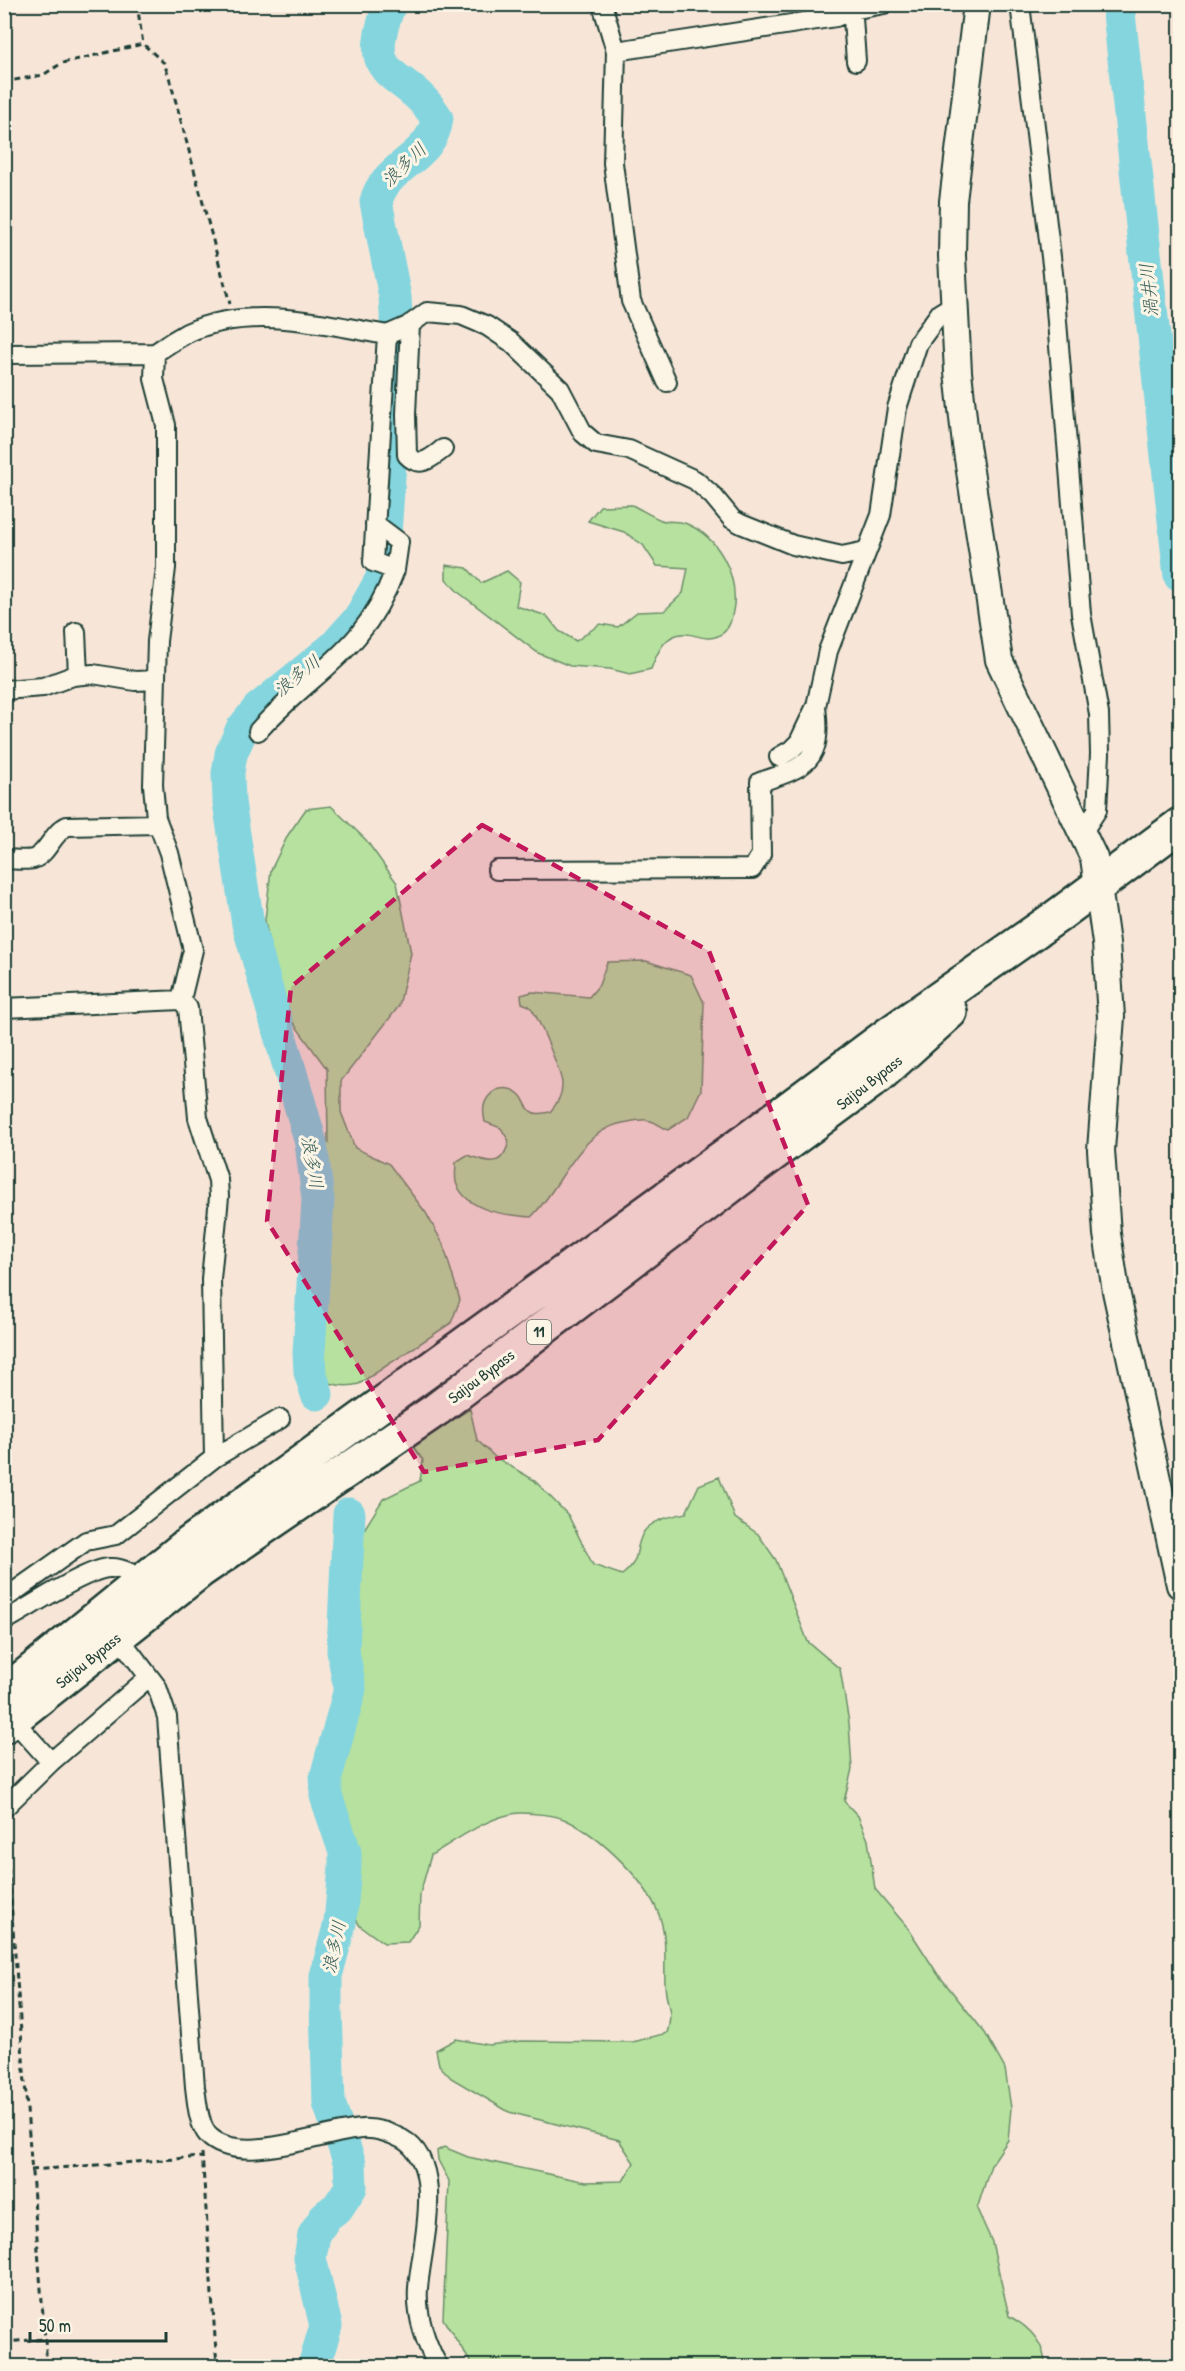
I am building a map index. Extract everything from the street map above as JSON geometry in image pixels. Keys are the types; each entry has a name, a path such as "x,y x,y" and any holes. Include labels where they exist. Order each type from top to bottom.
{"highway":[{"name":"Saijou Bypass","path":"4,1694 110,1626 151,1592 183,1548 749,1138 890,1033 1180,825"},
{"name":"Saijou Bypass","path":"15,1730 110,1626"}],"street":[{"path":"602,4 616,51 613,163 631,301 667,382"},
{"path":"616,51 836,17 852,7 884,4"},
{"path":"977,4 953,201 955,304 966,445 999,660 1094,858 1110,876 1111,1017 1101,1150 1107,1234 1116,1291 1180,1585"},
{"path":"1020,4 1054,284 1081,614 1099,714 1100,754 1097,810 1082,833"},
{"path":"852,7 856,61"},
{"path":"779,757 799,742 816,706 828,651 881,515 897,408 909,367 918,344 931,324 940,314 955,304"},
{"path":"4,354 155,352 188,333 233,320 297,319 400,329 427,312 461,315 487,326 511,342 560,389 583,434 596,444 629,450 695,480 713,496 732,519 793,545 842,556 866,551"},
{"path":"400,329 407,455 418,462 428,461 442,448"},
{"path":"387,567 373,562 382,529 400,329"},
{"path":"155,352 154,379 166,425 166,568 157,641 153,784 158,824 169,853 194,950 181,1000"},
{"path":"258,731 358,639 378,611 387,567 399,542 382,529"},
{"path":"76,632 78,675"},
{"path":"4,690 43,687 78,675 93,674 135,681 156,680"},
{"path":"497,870 752,869 761,855 760,782 797,770 808,760 817,745 819,725 816,706"},
{"path":"4,859 33,859 41,853 57,831 67,826 158,824"},
{"path":"4,1008 181,1000"},
{"path":"181,1000 188,1008 202,1135 218,1180 219,1197 211,1279 214,1458"},
{"path":"4,1599 86,1541 116,1535 214,1458 280,1419"},
{"path":"4,1621 90,1574 109,1568 127,1570 151,1592"},
{"path":"110,1626 149,1677 163,1700 167,1718 195,2087 199,2113 207,2134 224,2145 247,2148 298,2142 362,2129 380,2131 403,2139 417,2154 427,2177 428,2213 418,2290 420,2320 428,2349 438,2367"},
{"path":"4,1808 51,1762 149,1677"},
{"path":"15,1730 51,1762"}],"path":[{"path":"137,4 143,44 164,63 170,80 233,320"},
{"path":"4,82 43,75 62,63 143,44"},
{"path":"4,1821 47,2367"},
{"path":"212,2137 201,2157 217,2367"},
{"path":"31,2170 201,2157"},
{"path":"4,2342 45,2339"}],"highlighted area":[{"path":"482,825 709,951 808,1205 598,1440 424,1472 267,1221 291,987"}],"green space":[{"path":"632,505 661,520 687,524 708,538 729,569 734,593 734,605 726,630 710,638 687,634 673,636 663,645 651,669 630,674 610,669 570,666 538,653 458,592 446,579 446,565 467,568 481,583 507,571 520,582 516,606 547,616 559,631 576,641 600,624 618,627 637,612 664,611 683,593 688,568 657,566 643,545 624,532 588,521 600,506"},
{"path":"331,806 366,840 397,883 411,953 399,1006 341,1081 341,1112 355,1148 389,1164 426,1213 443,1244 460,1300 451,1323 359,1384 351,1386 330,1383 303,1369 299,1349 298,1308 309,1204 305,1167 328,1143 327,1069 292,1021 273,966 265,920 271,870 288,835 306,809"},
{"path":"646,961 691,975 704,1003 701,1090 688,1117 668,1130 643,1120 611,1127 596,1135 573,1160 531,1217 500,1213 470,1201 456,1183 456,1162 467,1155 488,1161 498,1160 503,1156 509,1141 501,1128 485,1122 485,1102 489,1096 500,1089 513,1090 521,1096 530,1110 541,1114 550,1112 562,1091 561,1077 538,1020 529,1006 522,1003 521,995 532,992 589,997 599,985 607,962"},
{"path":"470,1409 477,1440 495,1457 534,1480 568,1515 593,1565 622,1575 635,1560 643,1533 662,1519 686,1513 699,1485 719,1477 735,1518 758,1534 776,1560 808,1642 840,1669 849,1723 852,1769 844,1801 858,1816 868,1840 875,1889 908,1928 937,1973 985,2033 1005,2069 1011,2108 1008,2140 991,2165 977,2209 992,2242 1009,2316 1034,2336 1042,2350 1045,2366 473,2366 443,2319 449,2181 438,2160 437,2151 444,2147 468,2157 586,2182 623,2181 634,2163 619,2140 509,2112 451,2078 439,2065 436,2050 456,2039 489,2045 521,2041 633,2042 667,2033 670,2018 665,1985 664,1936 661,1921 647,1892 636,1877 608,1849 594,1837 562,1818 532,1813 510,1814 474,1829 431,1855 420,1894 419,1925 408,1942 384,1943 360,1926 350,1909 354,1844 332,1786 335,1758 350,1722 357,1689 350,1651 355,1544 383,1499 420,1481 423,1460 412,1445"}],"waterway":[{"name":"浪多川","path":"317,1394 310,1372 309,1353 318,1199 311,1143 248,924 229,802 228,773 231,754 242,729 258,709 334,647 359,619 382,578 398,346 395,297 376,202 388,179 427,143 434,132 437,118 424,101 389,72 382,62 379,49 381,30 390,4"},
{"name":"渦井川","path":"1118,4 1180,576"},
{"name":"浪多川","path":"314,2366 326,2326 310,2258 314,2235 326,2216 338,2207 351,2187 350,2164 329,2103 326,2007 326,1976 340,1923 345,1867 345,1852 326,1796 326,1777 350,1689 343,1651 349,1514"}]}
